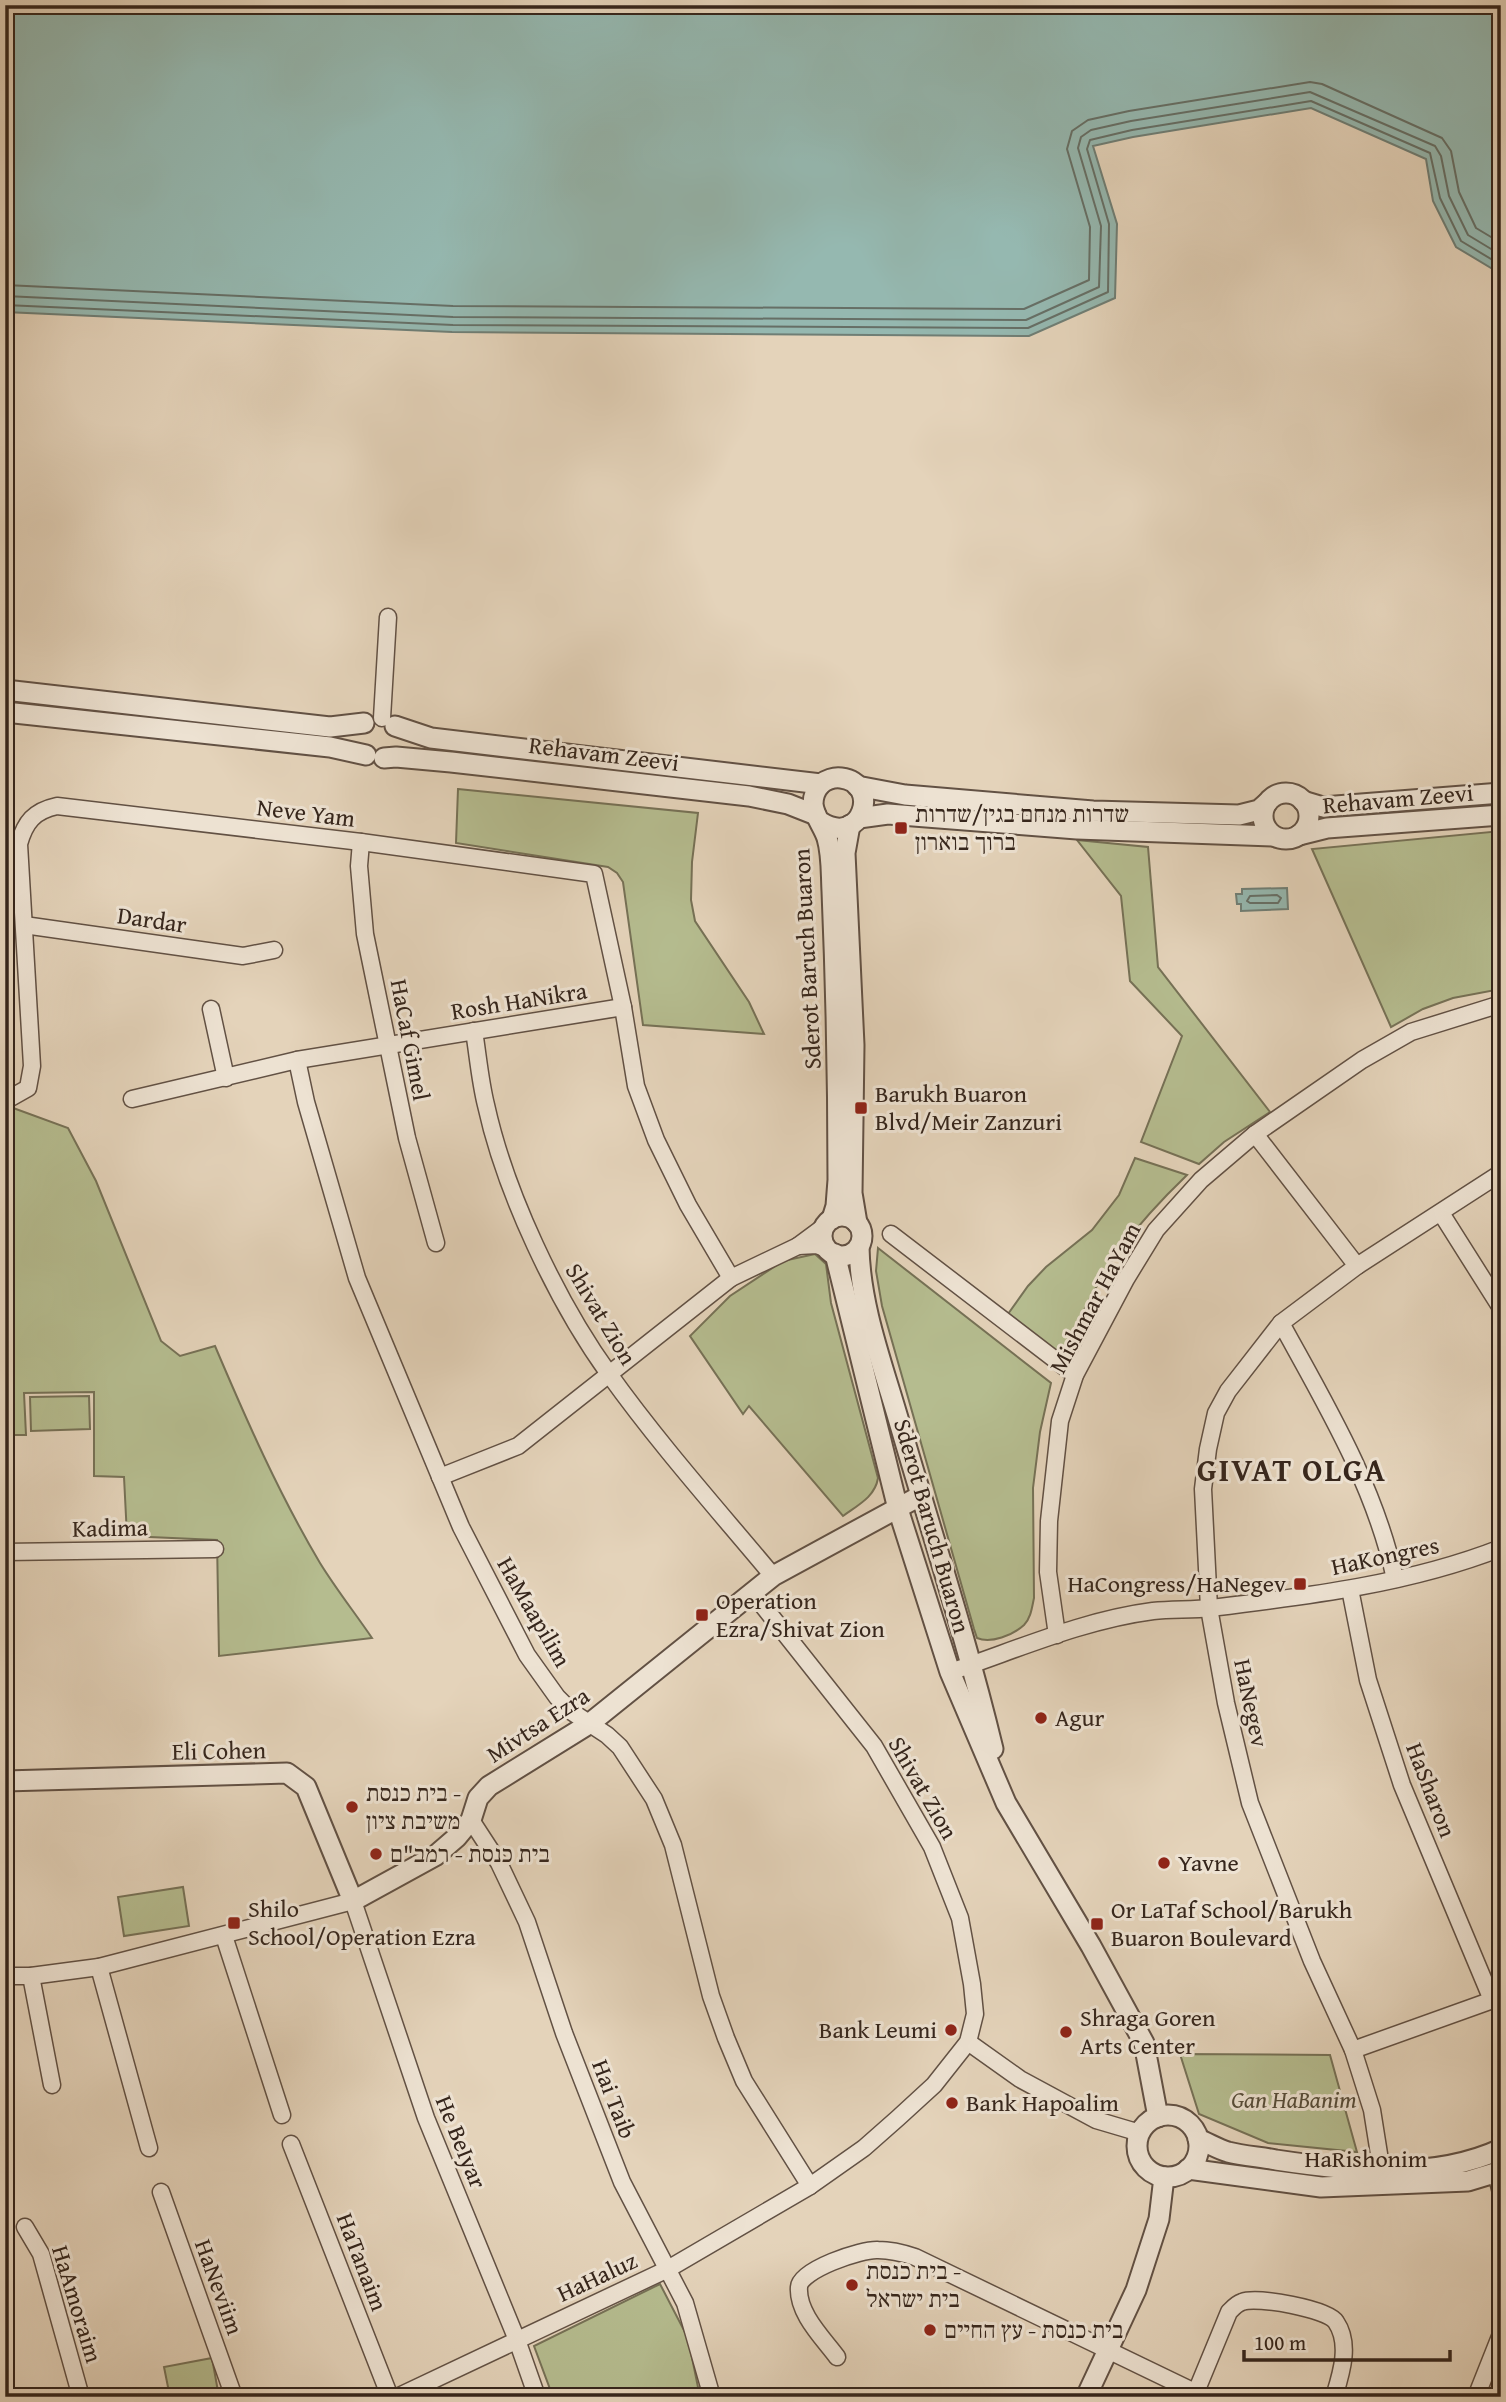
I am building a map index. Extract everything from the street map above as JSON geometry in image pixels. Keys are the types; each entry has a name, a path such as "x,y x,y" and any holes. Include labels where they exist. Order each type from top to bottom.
{"street":[{"path":"380,722 388,617"},
{"name":"Rehavam Zeevi","path":"5,690 330,727 380,722 430,738 821,784"},
{"name":"Rehavam Zeevi","path":"5,712 330,747 375,757 451,762 749,796 788,804 818,818"},
{"path":"380,722 399,736 398,744 396,750 375,757 360,748 358,734 380,722"},
{"path":"844,778 857,786 905,795 1093,811 1238,815 1259,810 1278,794 1284,793 1298,796 1309,815 1305,830 1286,839 1245,833 1089,830 898,814 871,815 837,829 818,818 813,798 821,784 828,780 844,778"},
{"path":"855,822 864,801 857,786"},
{"name":"Rehavam Zeevi","path":"1303,801 1323,807 1501,793"},
{"path":"1267,803 1263,821 1273,836"},
{"name":"Neve Yam","path":"24,925 19,861 23,830 35,814 57,806 361,842 594,874"},
{"name":"Rehavam Zeevi","path":"1299,835 1327,828 1501,815"},
{"name":"Sderot Baruch Buaron","path":"818,818 830,855 836,1011 838,1180 836,1206 829,1223"},
{"name":"Sderot Baruch Buaron","path":"855,822 845,853 854,1045 852,1192 857,1223"},
{"name":"HaCaf Gimel","path":"361,842 359,866 365,934 407,1138 436,1243"},
{"name":"Rosh HaNikra","path":"594,874 623,1007 636,1086 656,1140 688,1205 731,1278"},
{"path":"5,1101 27,1088 32,1066 24,925"},
{"name":"Dardar","path":"24,925 243,956 274,950"},
{"name":"Mishmar HaYam","path":"1057,1635 1048,1572 1049,1521 1060,1420 1076,1375 1126,1279 1156,1230 1201,1180 1255,1134 1362,1060 1411,1032 1501,1004"},
{"name":"Rosh HaNikra","path":"132,1099 297,1060 623,1007"},
{"path":"211,1009 226,1078"},
{"name":"Shivat Zion","path":"474,1031 486,1105 506,1173 533,1241 571,1314 608,1373 773,1576"},
{"name":"HaMaapilim","path":"297,1060 306,1101 357,1278 461,1528 527,1655 557,1697 620,1747 654,1799 673,1845 711,1996 726,2038 744,2081 810,2186"},
{"path":"1255,1134 1357,1266"},
{"name":"HaNegev","path":"1382,2177 1372,2110 1353,2050 1312,1961 1250,1803 1226,1703 1209,1608 1203,1489 1216,1413 1228,1391 1281,1323 1357,1266 1501,1173"},
{"path":"1441,1213 1501,1308"},
{"path":"440,1477 518,1446 731,1278 798,1246 829,1223 846,1217 857,1223 862,1234 859,1247 848,1255 831,1252 817,1245 798,1246"},
{"path":"829,1223 823,1239 831,1252"},
{"path":"891,1234 1076,1375"},
{"name":"Sderot Baruch Buaron","path":"859,1247 861,1276 871,1323 972,1665 1006,1803"},
{"name":"Sderot Baruch Buaron","path":"831,1252 909,1547 950,1672 1006,1803 1091,1946 1144,2043 1158,2117"},
{"path":"1281,1323 1351,1451 1387,1543 1395,1579"},
{"name":"Mivtsa Ezra","path":"5,1976 31,1976 99,1967 354,1900 435,1856 457,1837 471,1820 478,1798 489,1786 589,1724 773,1576 920,1496"},
{"path":"866,1525 888,1532 909,1547"},
{"name":"HaKongres","path":"950,1672 1057,1635 1152,1612 1209,1608 1350,1589 1459,1564 1501,1548"},
{"name":"Kadima","path":"5,1552 215,1549"},
{"name":"HaSharon","path":"1350,1589 1368,1680 1402,1786 1497,1999"},
{"name":"Shivat Zion","path":"752,1592 874,1746 932,1847 960,1918 970,1971 975,2014 968,2042"},
{"name":"Eli Cohen","path":"5,1781 287,1773 306,1787 354,1900"},
{"name":"Hai Taib","path":"471,1820 499,1863 527,1922 564,2033 622,2182 685,2303 712,2397"},
{"name":"He BeIyar","path":"354,1900 426,2118 517,2340 537,2397"},
{"path":"224,1936 282,2115"},
{"path":"99,1967 149,2148"},
{"path":"31,1976 52,2085"},
{"path":"1353,2050 1497,1999"},
{"path":"968,2042 1020,2079 1096,2120 1140,2133"},
{"name":"HaHaluz","path":"397,2397 668,2269 810,2186 864,2148 898,2118 934,2085 968,2042"},
{"name":"Sderot Baruch Buaron","path":"1151,2076 1180,2117"},
{"path":"1158,2117 1180,2117 1195,2130 1198,2139 1199,2150 1195,2161 1177,2176 1164,2177 1149,2170 1143,2164 1138,2149 1140,2133 1144,2126 1158,2117"},
{"name":"HaRishonim","path":"1198,2139 1228,2152 1382,2177 1468,2181 1499,2179"},
{"name":"HaTanaim","path":"291,2144 390,2397"},
{"name":"HaRishonim","path":"1188,2169 1321,2187 1450,2166 1484,2157 1501,2149"},
{"path":"1086,2397 1136,2290 1159,2219 1164,2177"},
{"name":"HaNeviim","path":"161,2192 234,2397"},
{"name":"HaAmoraim","path":"25,2227 41,2254 81,2397"},
{"path":"837,2357 807,2316 800,2298 799,2284 804,2276 841,2259 877,2249 915,2257 1201,2394 1229,2312 1235,2306 1251,2300 1307,2308 1332,2316 1343,2339 1343,2369 1334,2397"},
{"path":"1476,2397 1501,2334"}],"green space":[{"path":"458,789 698,813 692,862 691,900 695,921 749,1002 764,1034 643,1025 623,882 617,873 608,867 456,843"},
{"path":"1501,831 1501,989 1453,998 1423,1009 1391,1027 1312,849"},
{"path":"1077,840 1148,847 1158,967 1270,1112 1224,1142 1199,1164 1141,1142 1182,1036 1130,981 1121,896"},
{"path":"5,1105 68,1128 96,1181 161,1341 180,1356 215,1346 251,1429 305,1537 326,1573 372,1638 219,1656 217,1540 127,1536 124,1477 94,1476 94,1392 24,1393 26,1435 5,1435"},
{"path":"1135,1158 1187,1175 1151,1212 1118,1252 1095,1289 1063,1352 1058,1354 1008,1314 1046,1267 1092,1230 1119,1195"},
{"path":"878,1248 1051,1383 1040,1432 1033,1488 1034,1598 1024,1625 1002,1638 983,1640 977,1638 974,1629 882,1306 876,1271"},
{"path":"815,1254 826,1264 831,1303 878,1478 870,1495 843,1516 749,1406 743,1414 690,1336 730,1296 783,1261"},
{"path":"89,1396 90,1429 31,1431 30,1397"},
{"path":"183,1887 189,1926 124,1936 118,1897"},
{"name":"Gan HaBanim","path":"1180,2054 1330,2055 1357,2152 1268,2143 1199,2114"},
{"path":"660,2284 688,2338 700,2397 553,2397 534,2346"},
{"path":"212,2358 219,2397 170,2397 164,2367"}],"water":[{"path":"5,5 1501,5 1501,274 1456,247 1433,201 1426,159 1311,108 1093,146 1117,224 1115,298 1029,336 452,332 5,312"},
{"path":"1287,888 1288,909 1241,911 1241,904 1237,904 1236,894 1242,894 1242,889"}],"place":[{"name":"שדרות מנחם בגין/שדרות ברוך בוארון","path":"901,828"},
{"name":"Barukh Buaron Blvd/Meir Zanzuri","path":"861,1108"},
{"name":"HaCongress/HaNegev","path":"1300,1584"},
{"name":"Operation Ezra/Shivat Zion","path":"702,1615"},
{"name":"Agur","path":"1041,1718"},
{"name":"בית כנסת - משיבת ציון","path":"352,1807"},
{"name":"בית כנסת - רמב\"ם","path":"376,1854"},
{"name":"Yavne","path":"1164,1863"},
{"name":"Shilo School/Operation Ezra","path":"234,1923"},
{"name":"Or LaTaf School/Barukh Buaron Boulevard","path":"1097,1924"},
{"name":"Bank Leumi","path":"951,2030"},
{"name":"Shraga Goren Arts Center","path":"1066,2032"},
{"name":"Bank Hapoalim","path":"952,2103"},
{"name":"בית כנסת - בית ישראל","path":"852,2285"},
{"name":"בית כנסת - עץ החיים","path":"930,2330"}],"district":[{"name":"GIVAT OLGA","path":"1292,1470"}]}
